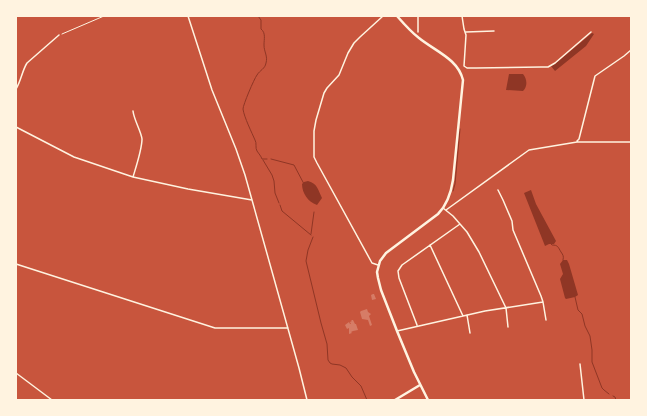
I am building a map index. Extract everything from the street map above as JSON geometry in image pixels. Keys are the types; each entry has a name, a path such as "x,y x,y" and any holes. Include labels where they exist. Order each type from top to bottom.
{"main road":[{"path":"397,16 416,35 455,64 459,70 463,85 454,175 451,193 445,209 392,248 383,257 378,265 377,272 379,283 397,331 428,400"},
{"path":"395,400 420,385"}],"street":[{"path":"188,16 208,80 240,162 252,200 307,400"},
{"path":"378,265 372,263 314,157 314,131 318,112 326,90 339,75 348,53 354,43 383,16"},
{"path":"418,16 418,32"},
{"path":"459,70 464,66 466,32 464,29 462,16"},
{"path":"466,32 494,31"},
{"path":"464,66 467,68 548,67 555,63 591,32"},
{"path":"16,89 27,63 59,35"},
{"path":"577,142 595,76 631,50"},
{"path":"132,111 142,140 133,177"},
{"path":"16,127 74,157 133,177 188,189 252,200"},
{"path":"508,327 506,308 480,252 467,232 445,209 529,150 577,142 631,142"},
{"path":"498,190 512,221 513,230 543,302 546,320"},
{"path":"417,326 399,278 398,270 402,265 460,224"},
{"path":"430,245 463,316"},
{"path":"16,264 215,328 288,328"},
{"path":"397,331 485,311 543,302"},
{"path":"467,315 470,333"},
{"path":"580,364 584,400"},
{"path":"16,373 52,400"}],"path":[{"path":"59,35 104,16"}],"shaded area":[{"path":"592,33 594,34 586,46 555,71 551,66"},
{"path":"509,74 523,74 526,87 523,91 506,90"},
{"path":"308,181 316,186 322,198 317,205 306,197 303,191 302,184"},
{"path":"531,190 536,204 556,241 554,244 545,246 524,193"},
{"path":"563,260 567,260 569,264 578,295 566,299 560,279 563,274 560,264"}],"building":[{"path":"373,294 376,299 372,300 371,295"},
{"path":"367,309 371,314 369,316 372,325 370,326 368,320 362,319 360,312"},
{"path":"351,320 353,320 356,324 358,330 349,334 349,328 347,329 345,325 349,322 351,324"}],"waterway":[{"path":"258,16 261,20 261,29 264,34 266,61 265,67 258,73 254,81 243,109 246,120 256,141 257,151 262,159 267,159"},
{"path":"453,191 455,184 460,129"},
{"path":"271,159 294,165 304,184"},
{"path":"263,160 272,175 275,193 279,203"},
{"path":"280,205 282,211 311,235"},
{"path":"311,234 314,212"},
{"path":"313,237 306,261 327,344 328,360 332,364 340,365 346,368 361,386 367,400"},
{"path":"551,244 557,246 563,256 563,260"},
{"path":"575,297 578,310 582,314 585,326 590,336 592,362 602,388 609,394"},
{"path":"613,396 616,400"}]}
